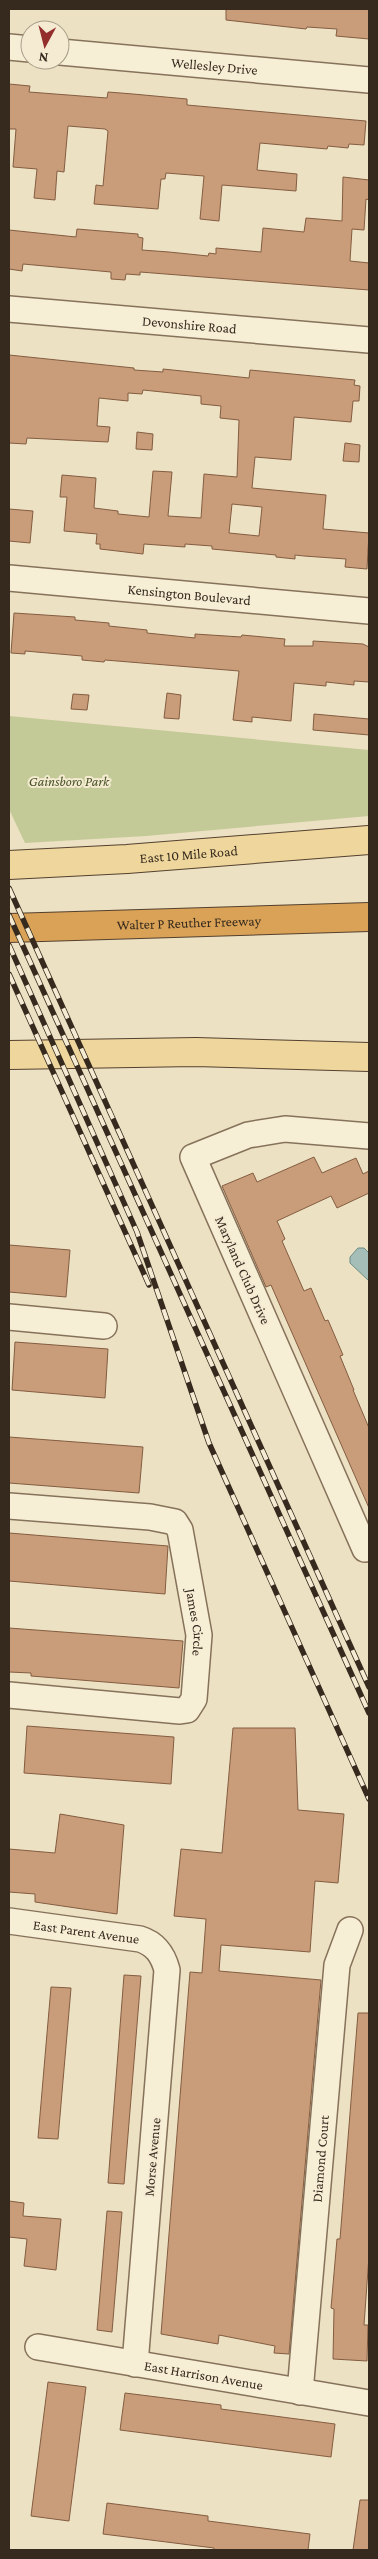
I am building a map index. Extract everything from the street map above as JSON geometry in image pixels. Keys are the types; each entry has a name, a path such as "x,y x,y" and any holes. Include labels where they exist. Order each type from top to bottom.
{"highway":[{"name":"Walter P Reuther Freeway","path":"9,928 369,918"}],"main road":[{"name":"East 10 Mile Road","path":"9,864 127,859 369,840"},
{"path":"9,1055 196,1052 369,1057"}],"street":[{"name":"Wellesley Drive","path":"70,53 369,80"},
{"name":"Devonshire Road","path":"9,309 369,340"},
{"name":"Kensington Boulevard","path":"9,578 369,611"},
{"name":"Maryland Club Drive","path":"365,1549 193,1157 248,1135 285,1129 369,1136"},
{"path":"9,1317 104,1326"},
{"name":"James Circle","path":"9,1506 150,1517 175,1522 180,1530 199,1635 194,1700 187,1710 9,1696"},
{"name":"East Parent Avenue","path":"9,1921 140,1939 152,1944 160,1952"},
{"name":"Diamond Court","path":"300,2392 337,1965 350,1930"},
{"name":"Morse Avenue","path":"135,2364 167,1970 160,1952"},
{"name":"East Harrison Avenue","path":"38,2347 369,2403"}],"green space":[{"name":"Gainsboro Park","path":"9,716 369,750 369,816 146,836 25,843 9,809"}],"water":[{"path":"358,1248 364,1248 369,1253 369,1281 350,1263 350,1257"}],"building":[{"path":"226,9 369,9 369,39 336,36 337,29 307,27 306,29 226,20"},
{"path":"9,84 30,86 29,92 107,98 108,92 133,94 187,99 187,105 366,121 364,145 349,144 348,148 328,146 327,149 260,143 257,170 297,174 296,191 222,185 219,221 200,219 204,176 166,173 165,179 161,179 158,209 94,204 96,185 103,186 108,131 105,129 68,126 64,172 57,171 55,200 34,198 37,169 13,167 16,129 9,129"},
{"path":"343,177 369,180 369,200 366,199 364,230 352,229 350,261 369,263 369,290 140,272 140,275 126,274 125,280 111,279 111,272 23,264 22,271 9,269 9,230 76,237 77,229 138,234 138,237 143,238 142,250 208,256 209,253 216,254 216,248 261,252 263,228 304,232 306,218 342,221"},
{"path":"9,355 134,368 134,370 163,372 163,369 249,378 250,370 355,380 354,385 360,386 359,401 353,401 351,422 294,417 291,460 255,457 252,488 326,495 323,529 369,533 367,569 345,567 346,559 295,555 295,559 276,557 276,555 212,549 212,546 185,544 185,547 144,544 143,554 100,549 100,544 96,544 97,534 64,531 67,497 60,497 62,475 96,478 94,508 118,511 118,514 149,517 153,471 172,472 168,516 201,518 204,474 237,477 239,420 220,418 221,406 201,404 201,396 143,390 142,394 128,393 128,401 99,398 97,426 110,427 108,442 27,438 26,444 9,443","holes":["232,504 262,507 259,536 229,533"]},
{"path":"137,432 153,434 152,450 136,449"},
{"path":"345,443 360,445 359,462 343,461"},
{"path":"9,509 33,511 30,543 9,541"},
{"path":"14,613 75,617 75,620 109,623 109,626 147,630 147,633 195,638 195,634 241,637 242,635 285,639 284,646 313,646 313,641 363,644 369,647 369,682 354,681 354,685 326,682 326,686 294,683 291,721 252,717 252,722 233,720 239,671 105,660 104,662 82,660 82,656 25,651 25,654 11,653"},
{"path":"167,693 181,695 179,719 164,718"},
{"path":"73,694 89,695 87,710 71,709"},
{"path":"314,714 369,719 369,735 313,730"},
{"path":"314,1157 322,1173 356,1158 363,1174 369,1171 369,1193 337,1208 331,1196 277,1221 285,1239 282,1241 304,1291 311,1288 325,1321 328,1320 343,1355 340,1356 369,1428 369,1508 271,1285 266,1287 222,1186 253,1173 257,1182"},
{"path":"9,1245 70,1250 66,1297 9,1292"},
{"path":"15,1342 108,1349 105,1398 12,1390"},
{"path":"9,1437 143,1447 139,1493 9,1483"},
{"path":"9,1533 168,1546 165,1594 9,1581"},
{"path":"9,1628 183,1641 179,1688 31,1676 31,1673 9,1672"},
{"path":"27,1726 174,1737 171,1784 24,1773"},
{"path":"233,1728 295,1728 298,1810 344,1814 338,1883 315,1881 310,1952 221,1945 219,1971 321,1980 289,2354 274,2353 275,2346 219,2335 218,2344 161,2334 190,1972 202,1973 206,1919 174,1916 181,1849 222,1853"},
{"path":"60,1814 124,1825 117,1914 35,1902 35,1894 9,1892 9,1849 55,1853"},
{"path":"124,1975 141,1976 124,2184 108,2183"},
{"path":"51,1987 71,1988 58,2139 38,2138"},
{"path":"358,2013 369,2013 369,2256 364,2325 368,2325 367,2361 333,2359 334,2309 331,2308 337,2239 340,2239"},
{"path":"9,2201 24,2203 23,2216 61,2219 56,2270 24,2266 27,2239 9,2237"},
{"path":"107,2211 122,2212 112,2332 97,2330"},
{"path":"48,2382 86,2387 69,2521 31,2516"},
{"path":"125,2393 221,2405 221,2409 335,2424 331,2457 120,2430"},
{"path":"360,2500 369,2500 369,2550 353,2550"},
{"path":"107,2503 208,2516 208,2521 310,2534 308,2550 214,2550 214,2548 103,2534"}],"railway":[{"path":"9,888 369,1687"},
{"path":"9,915 369,1713"},
{"path":"9,945 137,1232 209,1443 369,1799"},
{"path":"9,974 149,1285"}]}
